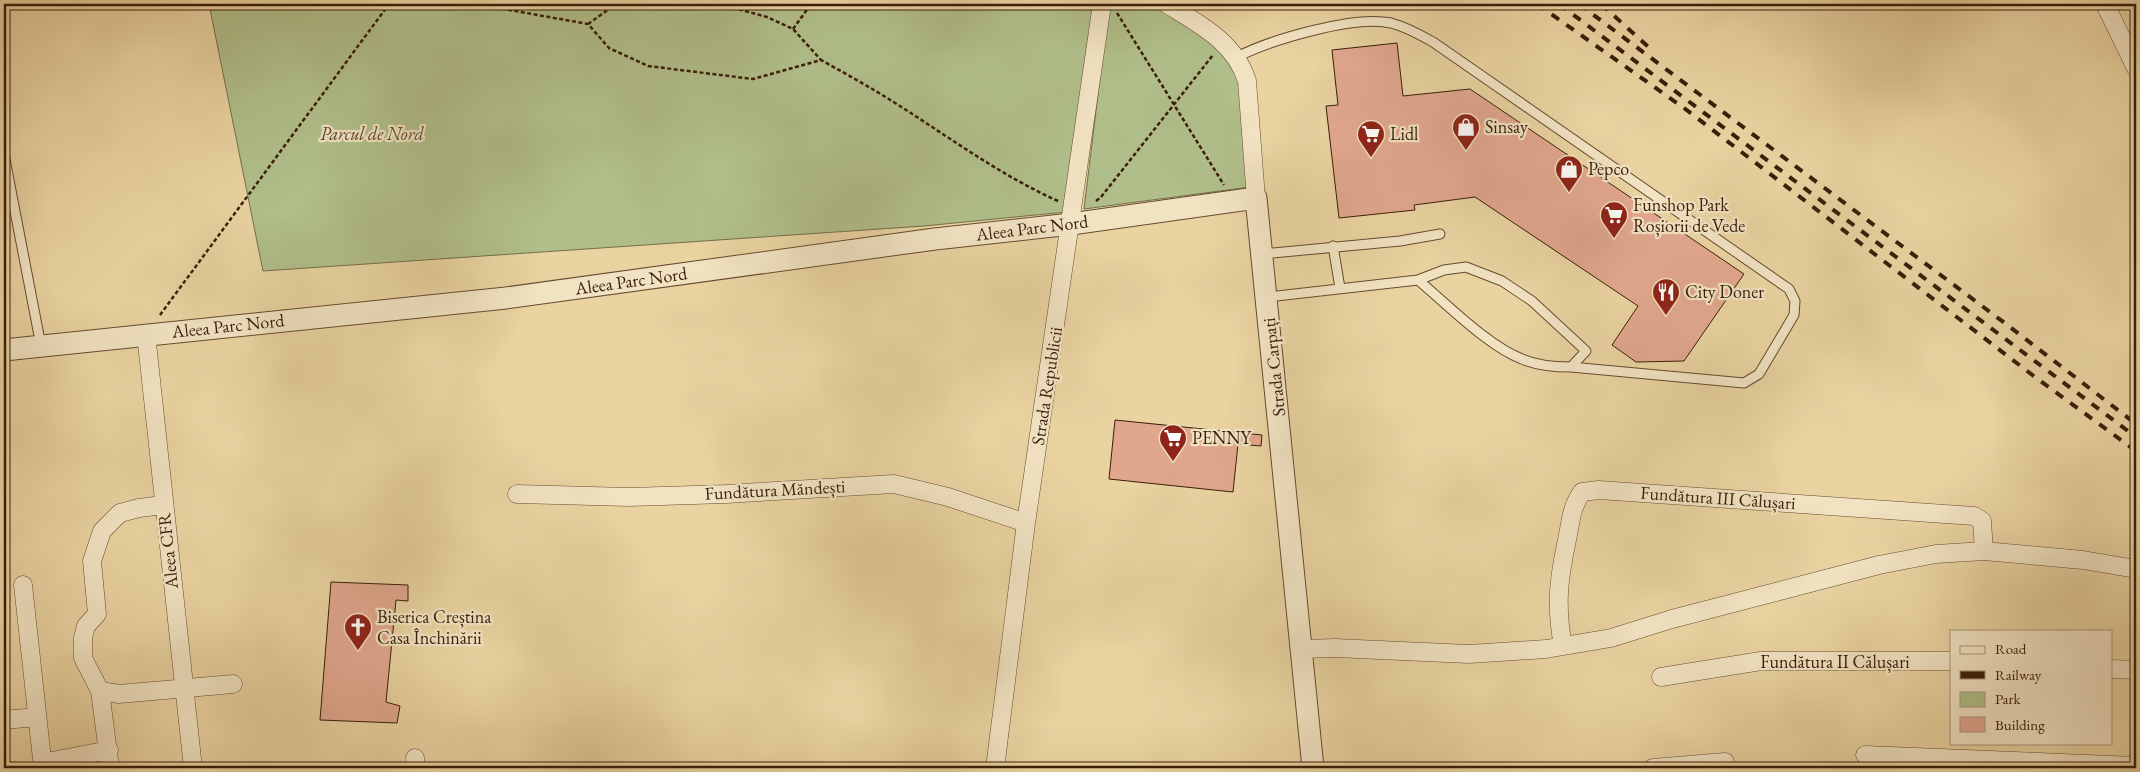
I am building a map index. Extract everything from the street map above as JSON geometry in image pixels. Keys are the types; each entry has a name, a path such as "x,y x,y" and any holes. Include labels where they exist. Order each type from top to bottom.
{"street":[{"name":"Strada Carpați","path":"1166,4 1223,43 1237,57 1248,81 1256,198 1313,768"},
{"path":"2105,4 2136,68"},
{"name":"Strada Republicii","path":"995,768 1026,523 1072,217 1109,8"},
{"name":"Aleea Parc Nord","path":"4,350 506,298 925,240 1072,217 1256,198"},
{"name":"Aleea CFR","path":"146,334 163,506 193,768"},
{"name":"Fundătura Măndești","path":"517,494 639,496 726,494 894,484 948,497 1026,523"},
{"name":"Fundătura III Călușari","path":"1563,646 1558,620 1558,582 1574,503 1582,492 1599,490 1974,516 1982,521 1984,550"},
{"path":"110,768 100,690 83,658 83,638 86,626 97,614 92,561 102,531 120,513 140,508 163,506"},
{"path":"1302,650 1335,648 1469,654 1563,646 1611,638 1672,619 1879,565 1936,554 1984,550 2083,560 2136,569"},
{"path":"23,585 43,766 109,750"},
{"name":"Fundătura II Călușari","path":"1660,677 1762,661 1950,662"},
{"path":"2112,669 2136,670"},
{"path":"100,690 119,694 184,690 233,684"},
{"path":"4,720 37,717"},
{"path":"1864,755 2136,766"},
{"path":"1653,768 1725,762"}],"lane":[{"path":"1237,57 1256,47 1310,31 1367,22 1389,23 1409,29 1433,42 1789,289 1795,301 1794,315 1760,374 1744,383 1559,367 1523,360 1503,350 1418,280"},
{"path":"4,154 41,346"},
{"path":"1262,254 1400,241 1440,234"},
{"path":"1333,246 1340,288"},
{"path":"1267,297 1418,280 1444,270 1466,267 1502,282 1532,301 1586,351 1571,367"}],"path":[{"path":"146,334 389,4"},
{"path":"476,4 588,24 609,48 648,66 753,79 821,60"},
{"path":"588,24 616,4"},
{"path":"720,4 767,17 793,29 821,60 875,91 986,162 1036,191 1072,217 1101,198 1223,43"},
{"path":"793,29 810,4"},
{"path":"1109,8 1175,103 1234,201"}],"green space":[{"name":"Parcul de Nord","path":"209,4 1096,4 1066,212 924,226 263,271"},
{"path":"1109,4 1156,4 1218,48 1234,67 1242,87 1250,187 1084,209"}],"building":[{"name":"Funshop Park Roșiorii de Vede","path":"1397,43 1403,96 1470,89 1744,274 1684,361 1636,362 1612,345 1638,306 1475,197 1414,205 1415,210 1339,218 1326,106 1338,105 1332,50"},
{"name":"PENNY","path":"1115,420 1262,435 1261,446 1238,444 1233,492 1109,479"},
{"name":"Biserica Creștina Casa Închinării","path":"331,582 408,585 408,601 396,600 386,702 400,706 397,723 320,720"}],"railway":[{"path":"1537,4 1684,108 2035,377 2136,451"},
{"path":"1559,4 2136,437"},
{"path":"1579,4 2010,327 2136,424"},
{"path":"1601,4 1654,52"}],"place":[{"name":"Sinsay","path":"1466,151"},
{"name":"Lidl","path":"1371,158"},
{"name":"Pepco","path":"1569,193"},
{"name":"Funshop Park Roșiorii de Vede","path":"1614,239"},
{"name":"City Doner","path":"1666,316"},
{"name":"PENNY","path":"1173,462"},
{"name":"Biserica Creștina Casa Închinării","path":"358,651"}]}
